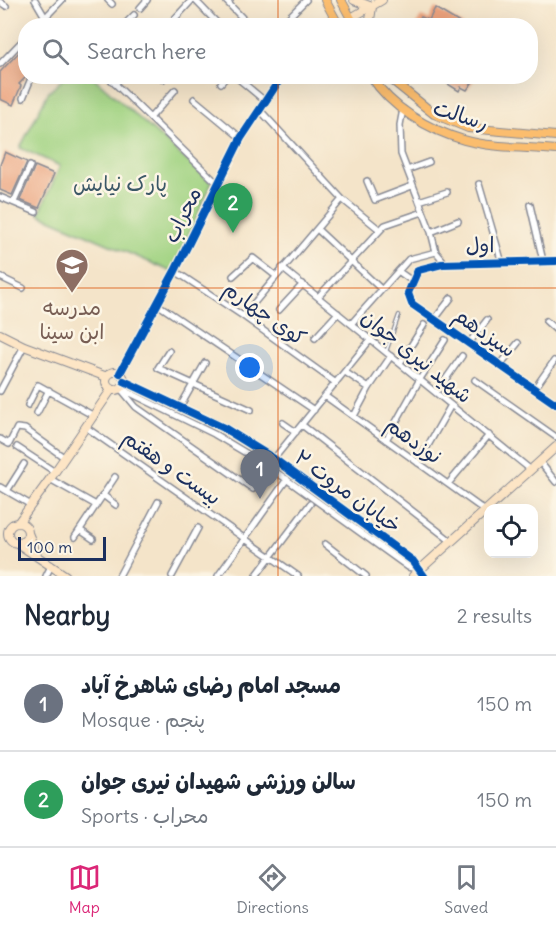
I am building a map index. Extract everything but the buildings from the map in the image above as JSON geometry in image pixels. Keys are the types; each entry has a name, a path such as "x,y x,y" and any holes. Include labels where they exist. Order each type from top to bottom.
{"main road":[{"path":"325,0 332,18"},
{"path":"341,0 351,18"},
{"name":"رسالت","path":"376,84 403,109 428,126 465,140 556,150"},
{"path":"380,90 384,84"},
{"name":"رسالت","path":"396,84 434,114 468,128 556,136"}],"street":[{"path":"35,0 45,17 62,0"},
{"path":"140,8 147,0"},
{"path":"176,18 193,0 212,18"},
{"path":"288,18 306,0"},
{"path":"354,0 372,7"},
{"path":"358,18 382,0"},
{"path":"228,1 243,18"},
{"path":"0,2 6,6"},
{"path":"370,18 372,7"},
{"path":"131,18 134,15"},
{"path":"0,64 18,45"},
{"path":"23,98 29,84"},
{"path":"115,84 218,184"},
{"path":"245,84 265,101"},
{"name":"محراب","path":"14,524 53,476 119,383 241,138 277,84"},
{"path":"150,118 175,90"},
{"path":"194,99 241,138"},
{"path":"259,109 342,199 380,230"},
{"path":"403,109 401,154 431,232 436,252 446,264"},
{"path":"407,170 429,162"},
{"path":"14,202 30,166"},
{"path":"368,181 375,200 412,186"},
{"path":"479,184 502,263"},
{"path":"419,201 447,192"},
{"path":"0,197 36,212"},
{"path":"243,316 342,199"},
{"path":"530,206 543,261"},
{"path":"318,297 385,225 423,212"},
{"path":"431,232 458,221"},
{"path":"317,229 381,289"},
{"path":"351,324 409,259 436,252"},
{"path":"232,276 253,258 276,276"},
{"name":"اول","path":"412,281 418,270 446,264 556,261"},
{"name":"شهید نیری جوان","path":"282,268 531,470"},
{"name":"کوی چهارم","path":"175,271 243,316 336,383"},
{"path":"398,271 412,281"},
{"path":"0,277 23,288"},
{"name":"سیزدهم","path":"412,281 408,293 412,304 556,404"},
{"path":"279,310 303,284"},
{"path":"435,319 451,298"},
{"path":"157,304 314,410"},
{"path":"315,338 338,313"},
{"path":"469,343 487,320"},
{"path":"546,321 556,330"},
{"path":"400,363 424,325"},
{"path":"0,334 24,346 107,377"},
{"path":"119,383 106,383 107,377 114,372 136,407 253,489 268,466 371,339"},
{"path":"386,440 445,340"},
{"path":"500,365 518,343"},
{"path":"0,391 24,346"},
{"path":"169,351 158,368 251,410"},
{"path":"354,416 369,388 391,356"},
{"path":"436,393 462,356"},
{"path":"535,388 554,361"},
{"path":"180,407 205,363"},
{"path":"345,372 369,388"},
{"path":"475,380 556,437"},
{"name":"خیابان مروت ۲","path":"119,383 180,407 224,428 274,459 413,561 422,573"},
{"name":"خیابان مروت ۲","path":"119,383 268,466 408,567 422,573"},
{"path":"28,405 38,385 94,416"},
{"path":"37,413 49,390"},
{"name":"نوزدهم","path":"325,396 484,510"},
{"path":"418,463 451,405"},
{"path":"283,423 296,432"},
{"path":"302,425 451,541"},
{"path":"0,440 9,444 17,428 25,429 65,458"},
{"name":"بیست و هفتم","path":"87,428 298,576"},
{"path":"448,484 489,435"},
{"path":"17,447 53,476 96,505"},
{"path":"491,504 556,447"},
{"path":"540,462 556,482"},
{"path":"7,491 24,464"},
{"path":"75,537 115,477"},
{"path":"218,576 287,479"},
{"path":"0,488 31,505 23,541 0,540"},
{"path":"103,495 116,505"},
{"path":"119,576 158,502"},
{"path":"256,576 310,504"},
{"path":"413,576 422,573 484,510"},
{"path":"14,524 8,535 14,542 66,576"},
{"path":"0,527 14,524 27,530 37,555"},
{"path":"171,576 198,528"},
{"path":"80,530 93,539"},
{"path":"325,544 366,576"},
{"path":"46,576 51,566"}],"lane":[{"path":"386,352 399,315"}],"green space":[{"name":"پارک نیایش","path":"58,84 101,84 212,183 172,272 39,214 60,166 20,148 48,93"}],"cycle path":[{"path":"120,373 175,271 241,138 277,84"},
{"path":"556,261 442,264 418,270 408,293 412,304 556,404"},
{"path":"124,381 224,428 274,459 413,561 424,576"}],"place":[{"name":"سالن ورزشی شهیدان نیری جوان","path":"233,233"},
{"name":"مدرسه ابن سینا","path":"72,294"},
{"name":"مسجد امام رضای شاهرخ آباد","path":"260,499"}]}
